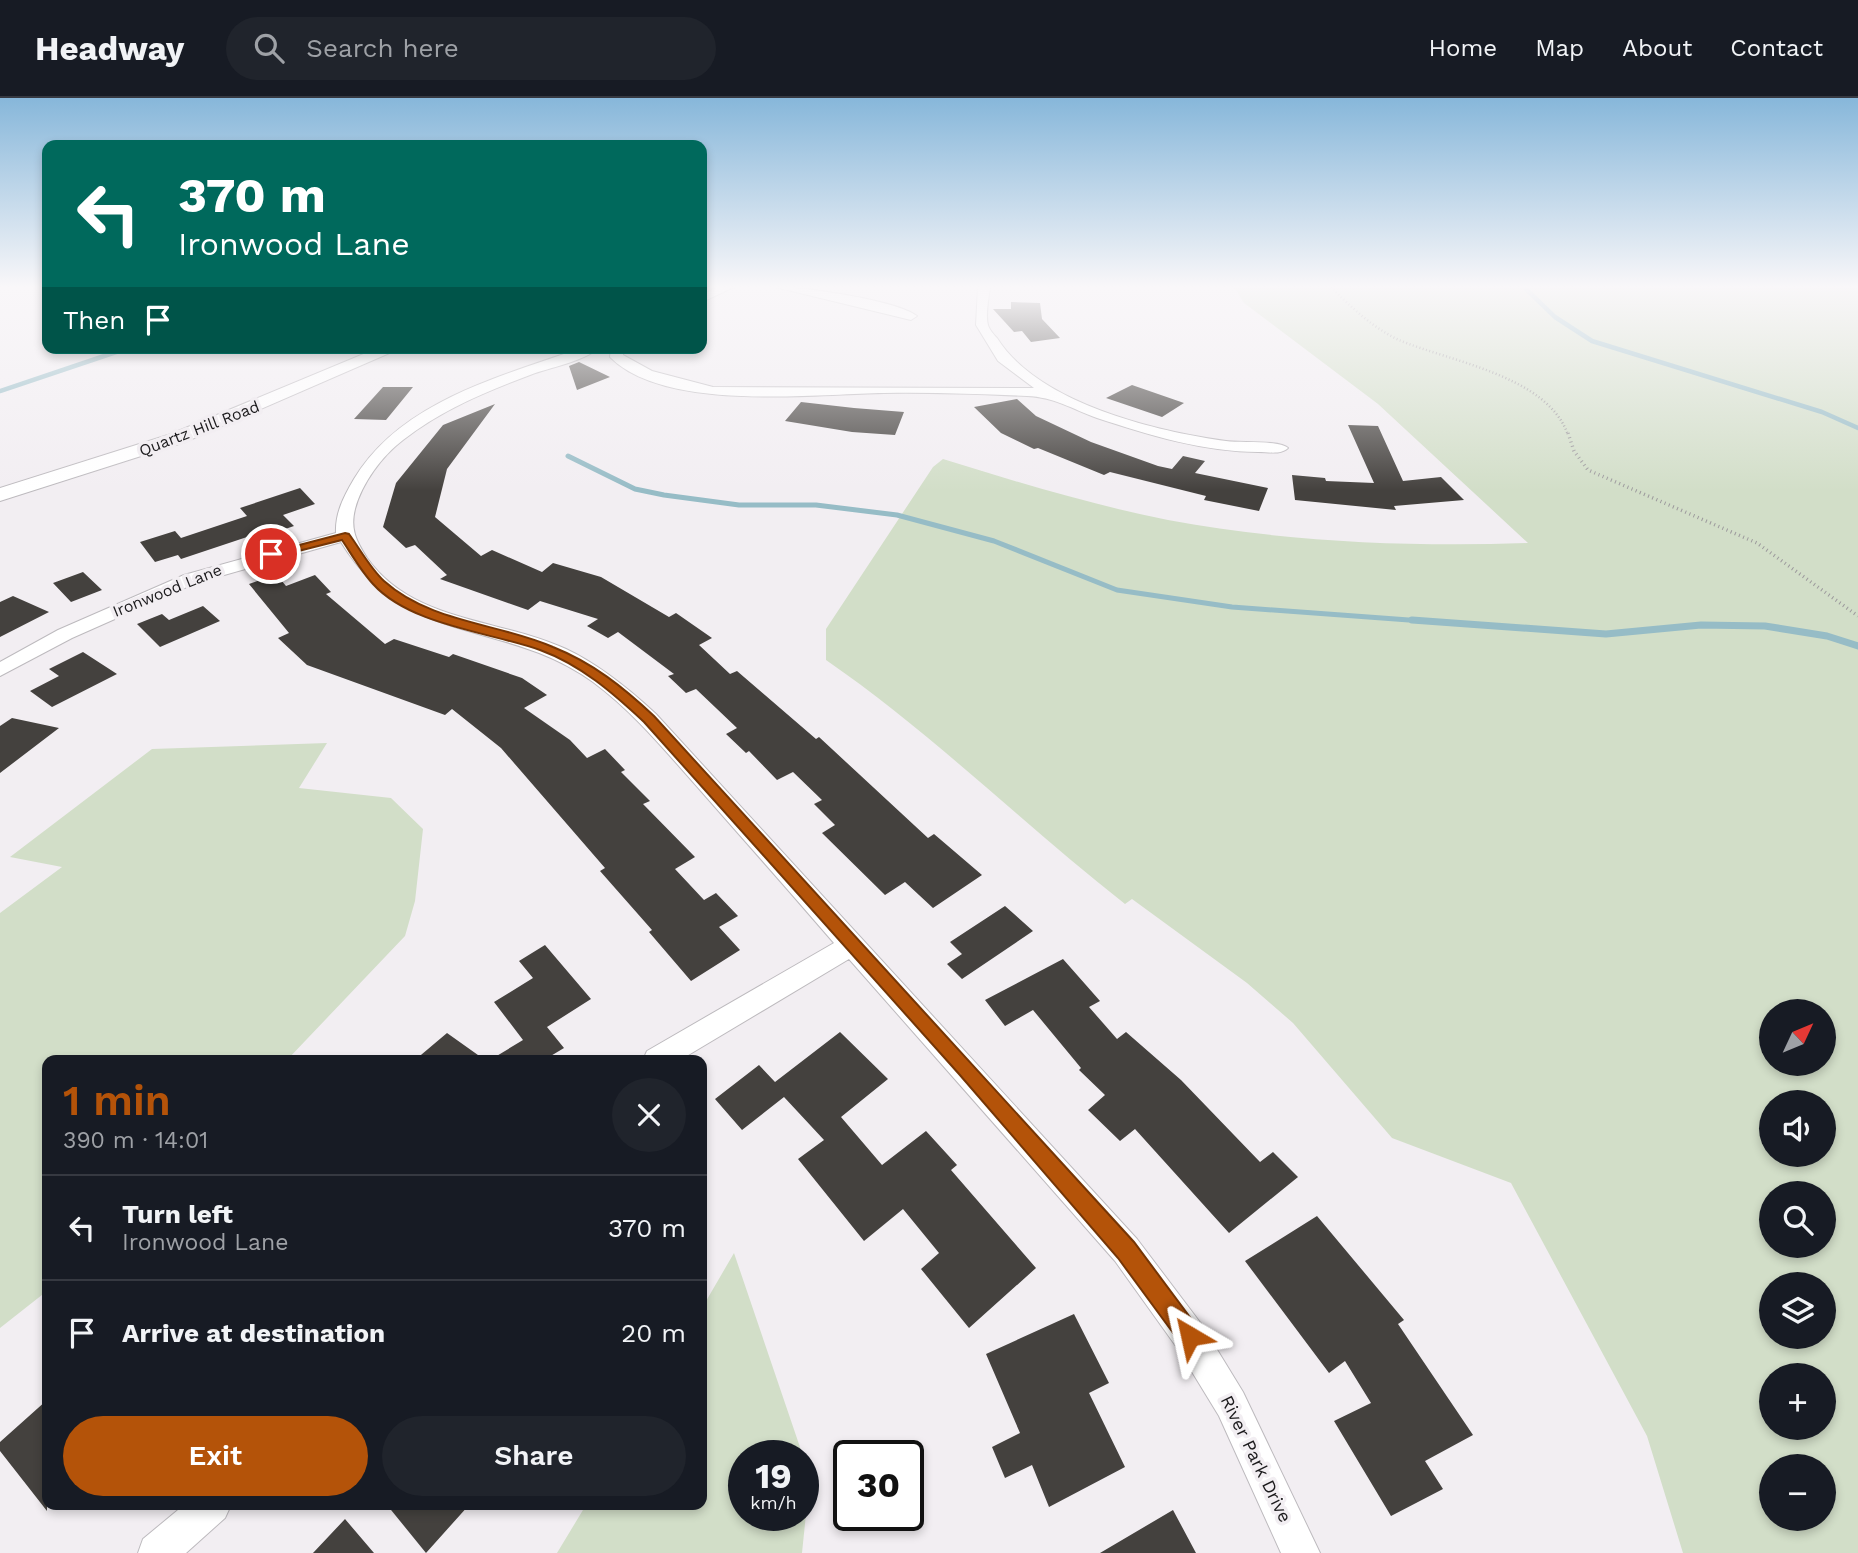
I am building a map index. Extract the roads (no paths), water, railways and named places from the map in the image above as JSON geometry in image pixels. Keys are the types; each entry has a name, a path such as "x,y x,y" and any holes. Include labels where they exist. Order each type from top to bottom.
{"street":[{"name":"Quartz Hill Road","path":"0,495 178,438 377,355"},
{"path":"345,536 343,528 356,486 369,466 404,432 472,395 575,355"},
{"path":"617,355 635,369 715,392 886,388 1052,393"},
{"path":"999,355 1052,393 1106,416 1174,437 1233,448 1281,448"},
{"name":"Ironwood Lane","path":"0,670 65,634 190,579 345,536"},
{"name":"River Park Drive","path":"345,536 378,582 398,598 448,620 545,648 577,662 612,685 649,719 1126,1250 1174,1315 1231,1404 1301,1553"},
{"path":"665,1055 853,944"},
{"path":"157,1553 206,1510"}],"waterway":[{"path":"0,391 107,355"},
{"path":"1637,355 1822,412 1858,428"},
{"path":"568,456 635,489 664,495 739,505 816,505 897,515 994,541 1117,590 1232,607 1436,622"},
{"path":"1412,620 1606,634 1701,625 1765,626 1827,636 1858,646"}]}
